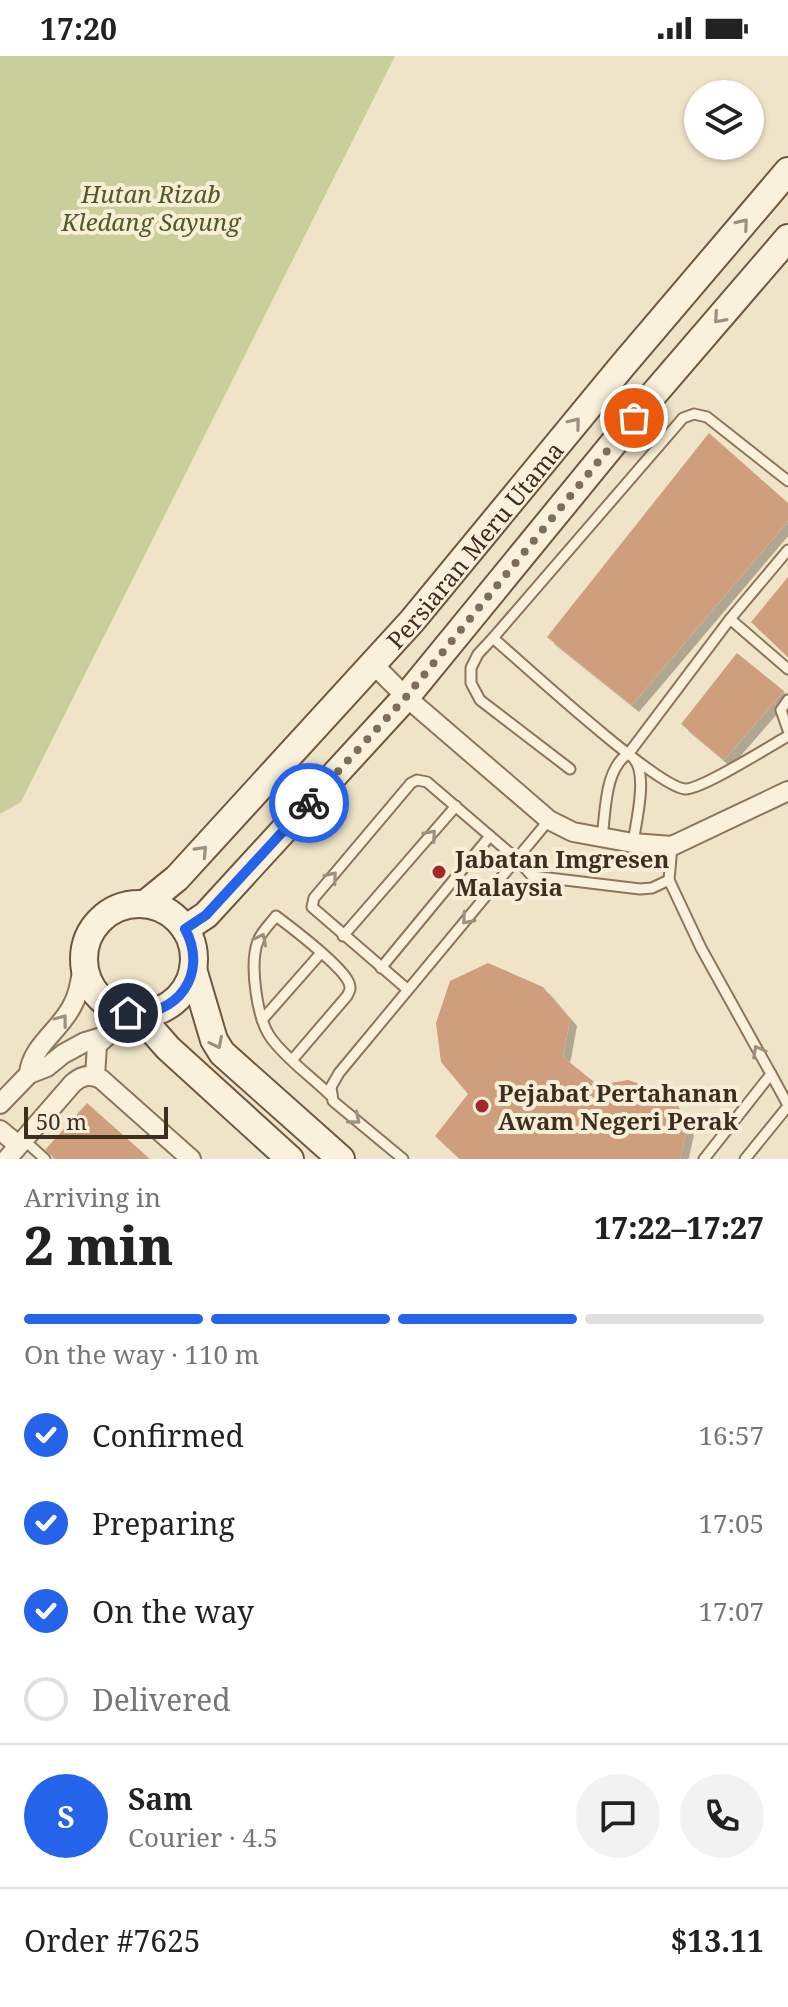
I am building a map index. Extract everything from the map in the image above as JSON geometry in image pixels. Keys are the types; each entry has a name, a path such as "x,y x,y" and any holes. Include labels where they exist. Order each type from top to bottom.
{"main road":[{"name":"Persiaran Meru Utama","path":"145,904 177,878 374,665 788,171"},
{"name":"Persiaran Meru Utama","path":"185,929 206,915 406,697 643,407 788,238"},
{"path":"193,969 187,987 174,1002 157,1011 133,1013 114,1008 93,988 84,961 85,947 97,923 119,908 145,904 174,917 185,929 193,948 193,969 214,1040 222,1053 341,1159"},
{"path":"133,1013 290,1159"}],"street":[{"path":"374,665 406,697 549,820 573,832 633,843 672,846 788,791"},
{"path":"29,1074 30,1063 75,1002 84,961"},
{"path":"95,1076 97,1045 133,1013"},
{"path":"0,1104 29,1074 47,1067 85,1042 108,1035"},
{"path":"0,1130 16,1148 78,1078 95,1076 191,1159"}],"lane":[{"path":"570,769 480,700 471,683 471,668 478,654 683,418 694,414 707,417 788,481"},
{"path":"602,837 612,774 619,760 629,753 730,619 788,550"},
{"path":"730,619 788,669"},
{"path":"493,638 629,753 674,786 695,788 788,736"},
{"path":"788,700 781,710 788,730"},
{"path":"629,753 640,765 641,782 633,843"},
{"path":"407,989 312,907 314,898 411,783 427,782 518,860 532,876 640,889 652,888 669,880"},
{"path":"343,936 456,806"},
{"path":"330,1095 339,1073 549,820"},
{"path":"381,968 490,836"},
{"path":"672,846 669,880 701,948 788,1106 745,1159"},
{"path":"293,1059 347,996 350,988 348,980 321,953 276,916 259,937 254,953 262,1020 272,1039 333,1101 403,1159"},
{"path":"262,1020 321,953"},
{"path":"704,1159 771,1074"},
{"path":"16,1148 45,1159"}],"green space":[{"name":"Hutan Rizab Kledang Sayung","path":"0,56 395,56 21,802 0,814"}],"building":[{"path":"709,433 788,503 788,521 632,705 547,637"},
{"path":"788,577 788,657 751,622"},
{"path":"737,653 784,691 724,760 681,724"},
{"path":"488,963 543,987 570,1019 563,1057 598,1085 628,1080 668,1093 687,1128 680,1159 460,1159 435,1136 468,1094 441,1062 436,1023 450,981"},
{"path":"87,1103 150,1159 55,1159 45,1150"}],"way so far":[{"path":"309,803 406,697 634,418"}],"place":[{"name":"Jabatan Imgresen Malaysia","path":"439,872"},
{"name":"Pejabat Pertahanan Awam Negeri Perak","path":"482,1106"}],"route":[{"path":"128,1013 157,1011 174,1002 187,987 194,958 185,929 206,915 309,803"}]}
